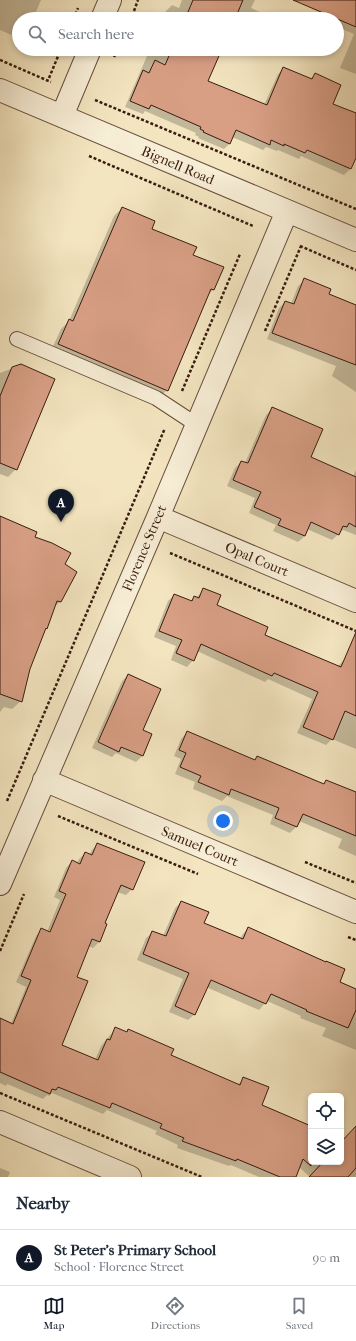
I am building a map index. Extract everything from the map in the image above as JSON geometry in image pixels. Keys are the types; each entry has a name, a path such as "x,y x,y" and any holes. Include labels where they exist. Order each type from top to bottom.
{"street":[{"path":"105,12 110,0"},
{"path":"62,116 87,56"},
{"name":"Bignell Road","path":"0,90 356,240"},
{"name":"Florence Street","path":"0,884 158,517 287,211"},
{"name":"Opal Court","path":"158,517 356,601"},
{"name":"Samuel Court","path":"44,780 356,912"},
{"path":"0,1122 130,1177"}],"lane":[{"path":"17,339 156,398 197,425"}],"path":[{"path":"48,80 58,56"},
{"path":"0,60 356,209"},
{"path":"88,156 356,270"},
{"path":"6,803 243,248"},
{"path":"170,553 356,631"},
{"path":"0,1093 202,1177"}],"building":[{"path":"193,0 243,0 238,12 188,12"},
{"path":"293,0 356,0 356,27 344,22 344,12 321,12"},
{"path":"169,56 219,56 208,81 267,105 283,67 312,79 315,73 341,85 333,104 356,113 356,158 351,169 307,150 305,153 271,140 270,145 236,130 230,144 203,132 204,131 200,129 201,127 151,105 149,109 130,101 143,70 149,73 155,60 165,65"},
{"path":"122,207 155,221 152,229 197,247 193,255 224,267 214,290 211,289 168,391 58,344 69,319 73,321"},
{"path":"304,278 331,289 329,294 356,305 356,365 272,333 285,301 294,304"},
{"path":"21,364 55,379 17,470 0,463 0,396 12,367"},
{"path":"272,407 323,429 311,457 356,477 356,527 349,523 347,527 343,526 339,535 311,522 305,536 278,525 281,519 254,507 261,492 233,480 241,461 248,463"},
{"path":"0,516 37,532 35,537 52,543 71,553 65,564 77,572 61,602 57,601 30,669 22,702 0,694"},
{"path":"203,588 221,595 217,605 268,627 265,635 341,667 356,632 356,716 345,711 333,740 303,727 318,692 274,673 272,676 201,644 194,661 176,653 182,640 159,631 174,594 192,601 194,596 199,598"},
{"path":"128,674 161,689 143,730 152,734 143,756 121,747 119,752 98,742"},
{"path":"187,731 255,760 257,756 324,784 326,780 356,792 356,836 303,814 297,827 275,818 279,808 231,789 229,795 198,782 201,776 180,767 186,753 179,750"},
{"path":"97,843 145,862 133,890 121,885 105,923 107,924 100,942 92,939 77,977 88,981 62,1045 98,1060 107,1039 110,1040 115,1027 127,1032 128,1029 174,1049 171,1055 240,1085 243,1077 269,1087 262,1105 308,1125 308,1163 303,1159 296,1177 280,1177 237,1159 236,1161 182,1141 184,1138 160,1128 162,1124 112,1103 110,1108 58,1087 56,1090 52,1089 50,1094 0,1072 0,1018 13,1024 31,980 21,976 41,928 50,932 66,894 59,891 72,860 80,864 85,852 92,855"},
{"path":"181,901 209,912 204,923 243,939 248,927 345,969 340,982 356,989 356,1010 348,1028 306,1011 307,1010 271,994 266,1004 211,980 195,1015 175,1006 189,973 143,954 152,931 166,936"},
{"path":"356,1126 356,1168 348,1177 309,1177 320,1165 344,1165 344,1139"}],"place":[{"name":"St Peter's Primary School","path":"61,522"}]}
